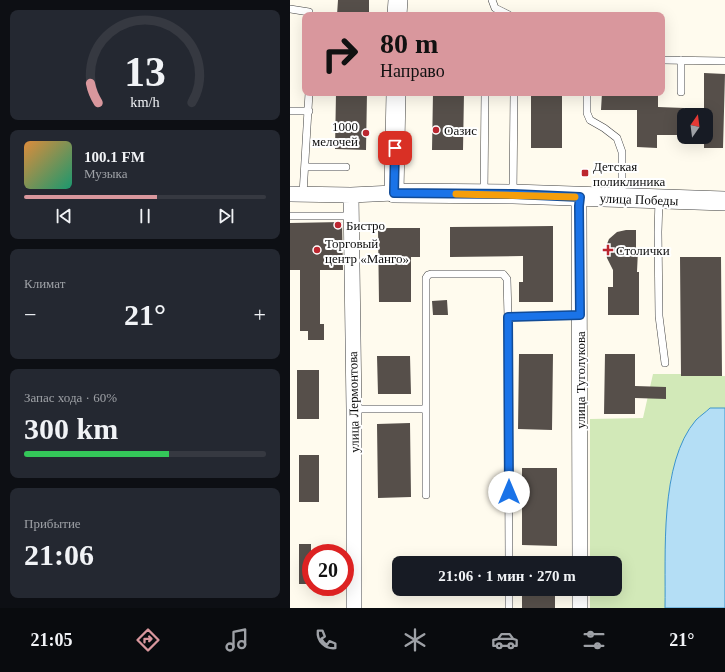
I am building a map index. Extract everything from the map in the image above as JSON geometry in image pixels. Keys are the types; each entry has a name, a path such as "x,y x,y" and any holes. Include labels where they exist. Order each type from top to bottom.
{"street":[{"path":"397,12 398,0"},
{"path":"394,193 396,96"},
{"name":"улица Победы","path":"297,194 513,194 725,201"},
{"name":"улица Лермонтова","path":"351,195 354,409 354,608"},
{"name":"улица Туголукова","path":"580,197 580,556"},
{"path":"580,596 580,608"}],"lane":[{"path":"492,0 495,8 502,12"},
{"path":"290,9 309,12"},
{"path":"665,60 725,61"},
{"path":"681,60 681,92"},
{"path":"297,194 305,167 309,96"},
{"path":"484,194 485,96"},
{"path":"513,194 514,96"},
{"path":"587,96 587,113 590,120 617,138 622,152 622,198"},
{"path":"290,110 309,111"},
{"path":"305,167 346,167"},
{"path":"659,199 659,316 665,363"},
{"path":"290,216 351,216"},
{"path":"426,495 426,278 431,274 503,274 507,279 508,317 509,556"},
{"path":"508,317 580,315"},
{"path":"354,409 426,409"},
{"path":"509,596 509,608"}],"green space":[{"path":"653,374 681,374 681,376 725,376 725,408 710,408 671,476 666,524 665,608 590,608 590,596 622,596 622,556 590,556 590,419 643,418"}],"water":[{"path":"710,408 725,408 725,608 665,608 665,536 670,484 676,460 684,438 696,420"}],"building":[{"path":"338,0 369,0 369,12 337,12"},
{"path":"704,73 725,74 723,148 704,148 704,144 713,144 713,108 704,108"},
{"path":"336,96 367,96 366,150 335,149"},
{"path":"433,96 464,96 463,150 432,150"},
{"path":"531,96 562,96 562,148 531,148"},
{"path":"602,96 658,96 658,107 684,108 677,108 677,135 657,135 657,148 637,147 637,110 601,110"},
{"name":"Торговый центр «Манго»","path":"342,222 343,270 320,270 320,324 324,324 324,340 308,340 308,331 300,331 300,270 290,270 290,223"},
{"path":"553,226 553,302 519,302 519,282 523,282 523,256 450,257 450,227"},
{"path":"378,228 420,228 420,257 411,257 411,302 379,302"},
{"path":"636,230 636,251 638,250 637,272 639,272 639,315 608,315 608,287 613,287 613,270 607,258 605,249 609,239 617,232"},
{"path":"680,257 721,257 722,376 681,376"},
{"path":"447,300 448,315 433,315 432,301"},
{"path":"519,354 553,354 552,430 518,429"},
{"path":"605,354 635,354 635,386 666,387 666,399 635,398 635,414 604,414"},
{"path":"377,356 410,356 411,394 378,394"},
{"path":"297,370 319,370 319,419 297,419"},
{"path":"410,423 411,497 378,498 377,424"},
{"path":"299,455 319,455 319,502 299,502"},
{"path":"522,468 557,468 557,546 522,545"},
{"path":"299,544 302,544 302,584 299,584"},
{"path":"522,596 555,596 555,608 522,608"}],"slow traffic":[{"path":"456,194 513,194 575,197"}],"place":[{"name":"Оазис","path":"436,130"},
{"name":"1000 мелочей","path":"366,133"},
{"name":"Детская поликлиника","path":"585,173"},
{"name":"Бистро","path":"338,225"},
{"name":"Торговый центр «Манго»","path":"317,250"},
{"name":"Столички","path":"608,250"}],"route":[{"path":"395,148 394,193 513,194 580,197 580,315 508,317 509,492"}]}
